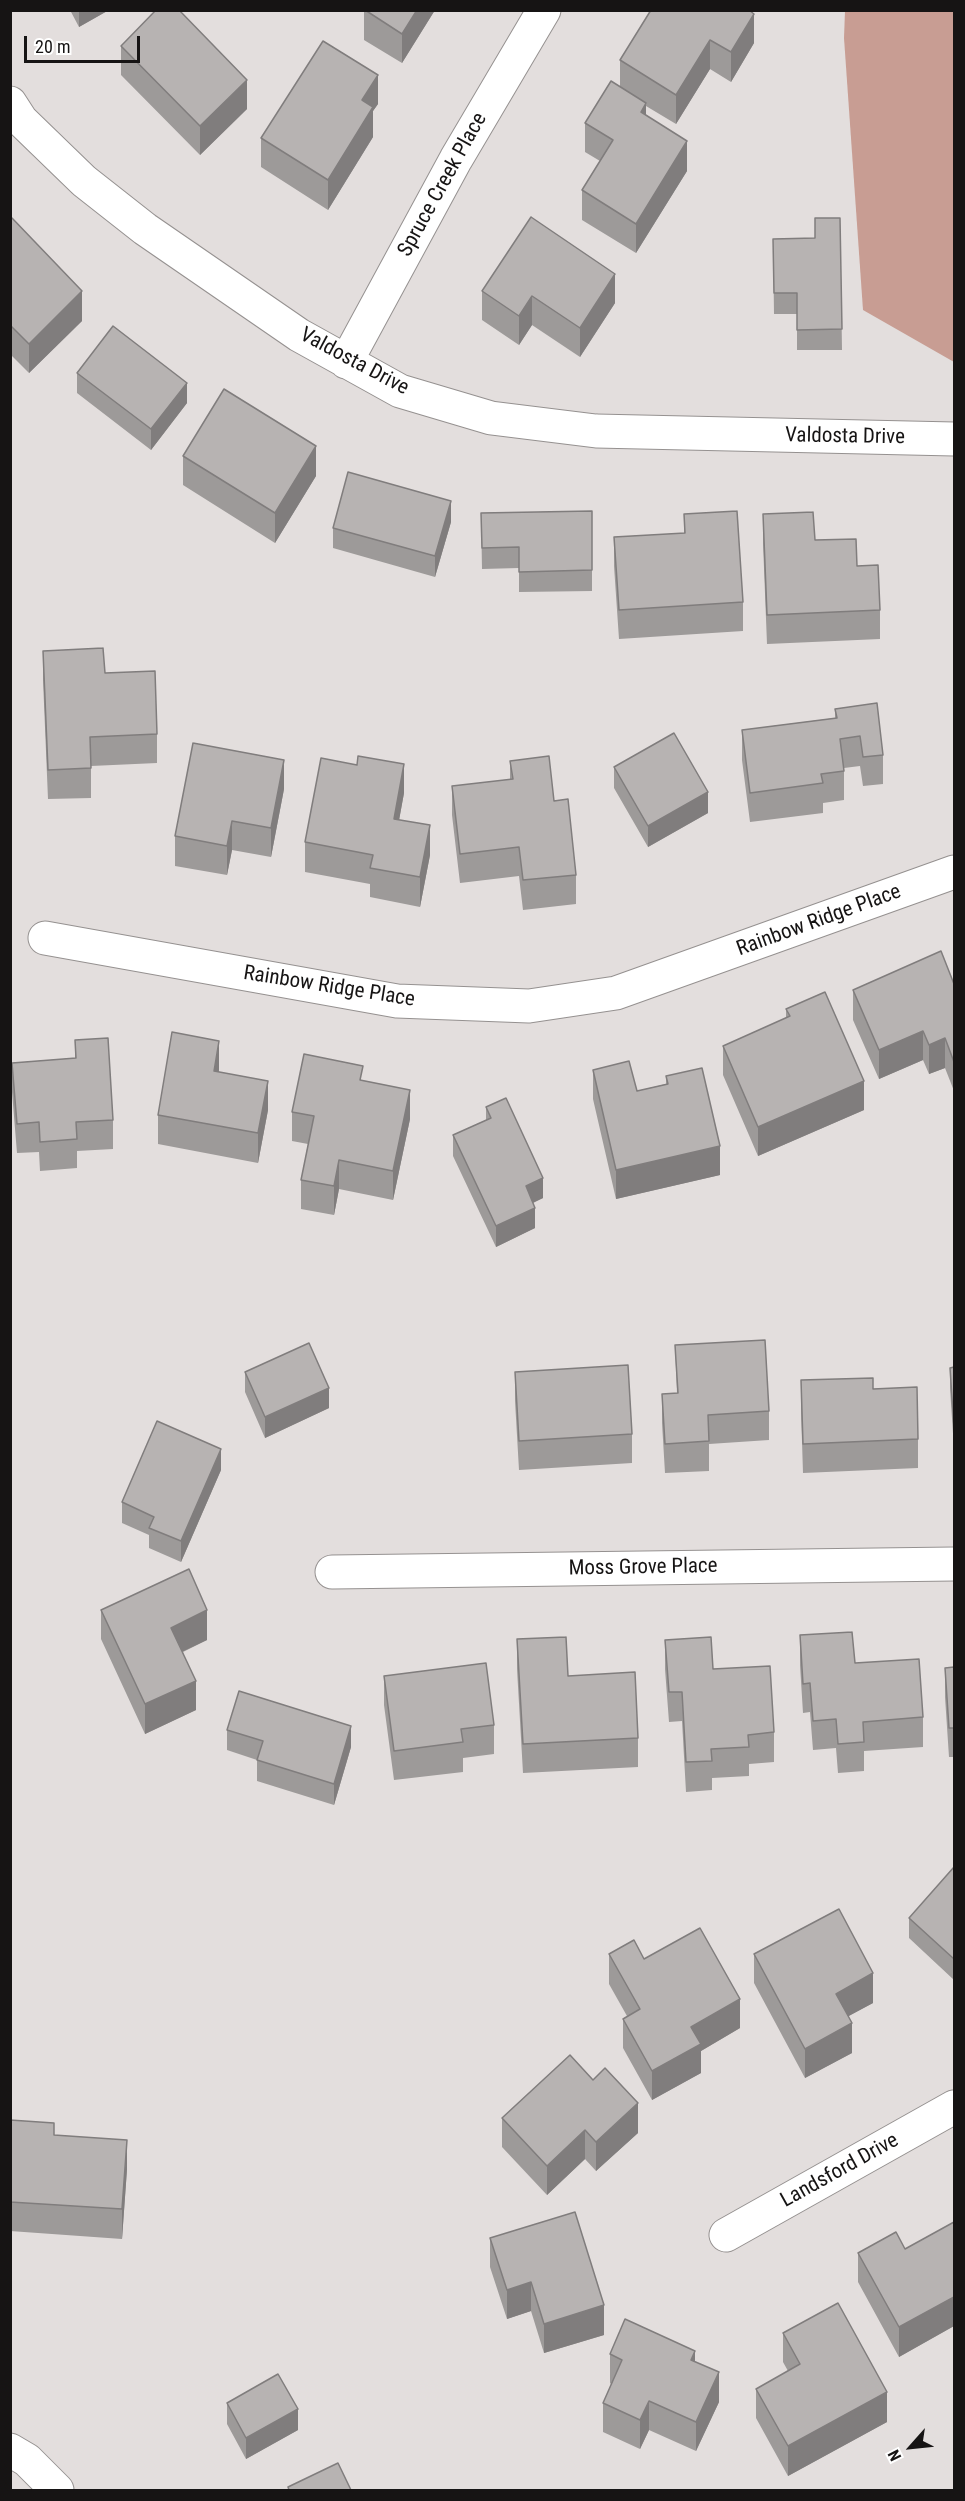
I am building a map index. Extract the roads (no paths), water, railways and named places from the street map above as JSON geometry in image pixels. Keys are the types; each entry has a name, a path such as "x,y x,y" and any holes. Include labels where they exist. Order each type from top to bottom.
{"street":[{"name":"Spruce Creek Place","path":"346,362 456,159 544,10"},
{"name":"Valdosta Drive","path":"14,118 84,181 145,229 299,334 400,391 491,418 596,431 954,439"},
{"name":"Rainbow Ridge Place","path":"45,938 397,1001 530,1006 616,993 954,872"},
{"name":"Moss Grove Place","path":"332,1572 954,1564"},
{"name":"Landsford Drive","path":"726,2235 954,2107"},
{"path":"10,2450 27,2460 57,2490"}]}
